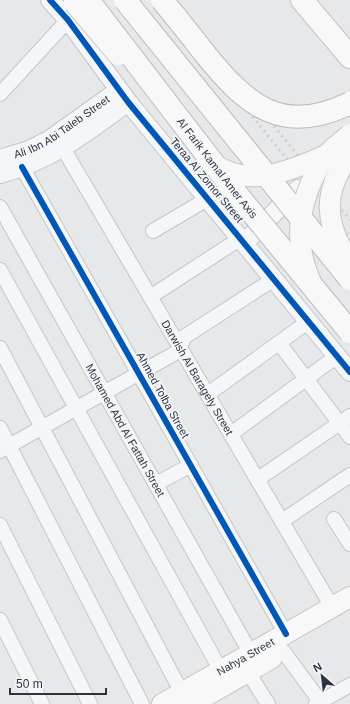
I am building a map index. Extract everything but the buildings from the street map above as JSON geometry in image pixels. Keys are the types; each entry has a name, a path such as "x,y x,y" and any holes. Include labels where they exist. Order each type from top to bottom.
{"main road":[{"path":"125,0 350,279"},
{"path":"162,0 230,84 248,100 259,107 283,115 298,117 332,111 350,102"},
{"path":"302,0 346,53"},
{"path":"324,0 329,18 346,53"},
{"path":"75,6 195,147 218,167 228,172 246,176 277,174 328,154 350,134"},
{"name":"Al Farik Kamal Amer Axis","path":"75,6 240,198 350,332"},
{"path":"328,154 305,198 299,236 302,255 312,284 350,339"},
{"path":"350,156 339,170 333,184 330,200 330,220 335,237 350,261"},
{"name":"Nahya Street","path":"162,704 187,699 341,610 350,597"},
{"name":"Nahya Street","path":"187,699 221,671 250,663"}],"street":[{"name":"Teraa Al Zomor Street","path":"50,0 75,6 124,96 350,372"},
{"path":"0,94 75,6"},
{"name":"Ali Ibn Abi Taleb Street","path":"0,174 44,159 63,148 124,96"},
{"name":"Ali Ibn Abi Taleb Street","path":"0,159 29,150 49,140 124,96"},
{"name":"Darwish Al Baragely Street","path":"63,148 282,521 341,610"},
{"name":"Ahmed Tolba Street","path":"22,167 191,465 285,643 320,703"},
{"path":"150,297 243,240 298,189"},
{"path":"153,231 194,212 209,198"},
{"name":"Mohamed Abd Al Fattah Street","path":"0,207 156,484 250,663 268,704"},
{"path":"0,270 221,671"},
{"path":"5,449 43,429 180,348 184,337 274,279"},
{"path":"208,394 309,321"},
{"path":"279,343 306,378 345,419 350,437"},
{"path":"0,348 187,699"},
{"path":"231,434 337,356"},
{"path":"258,479 345,419"},
{"path":"0,428 5,449 142,704"},
{"path":"156,484 191,465"},
{"path":"282,521 350,475"},
{"path":"334,519 350,544"},
{"path":"0,525 90,704"},
{"path":"0,620 42,704"},
{"path":"320,703 350,684"}],"railway":[{"path":"158,0 350,237"},
{"path":"172,0 350,220"}],"cycle path":[{"path":"50,0 68,20 128,102 350,372"},
{"path":"22,167 286,634"}]}
